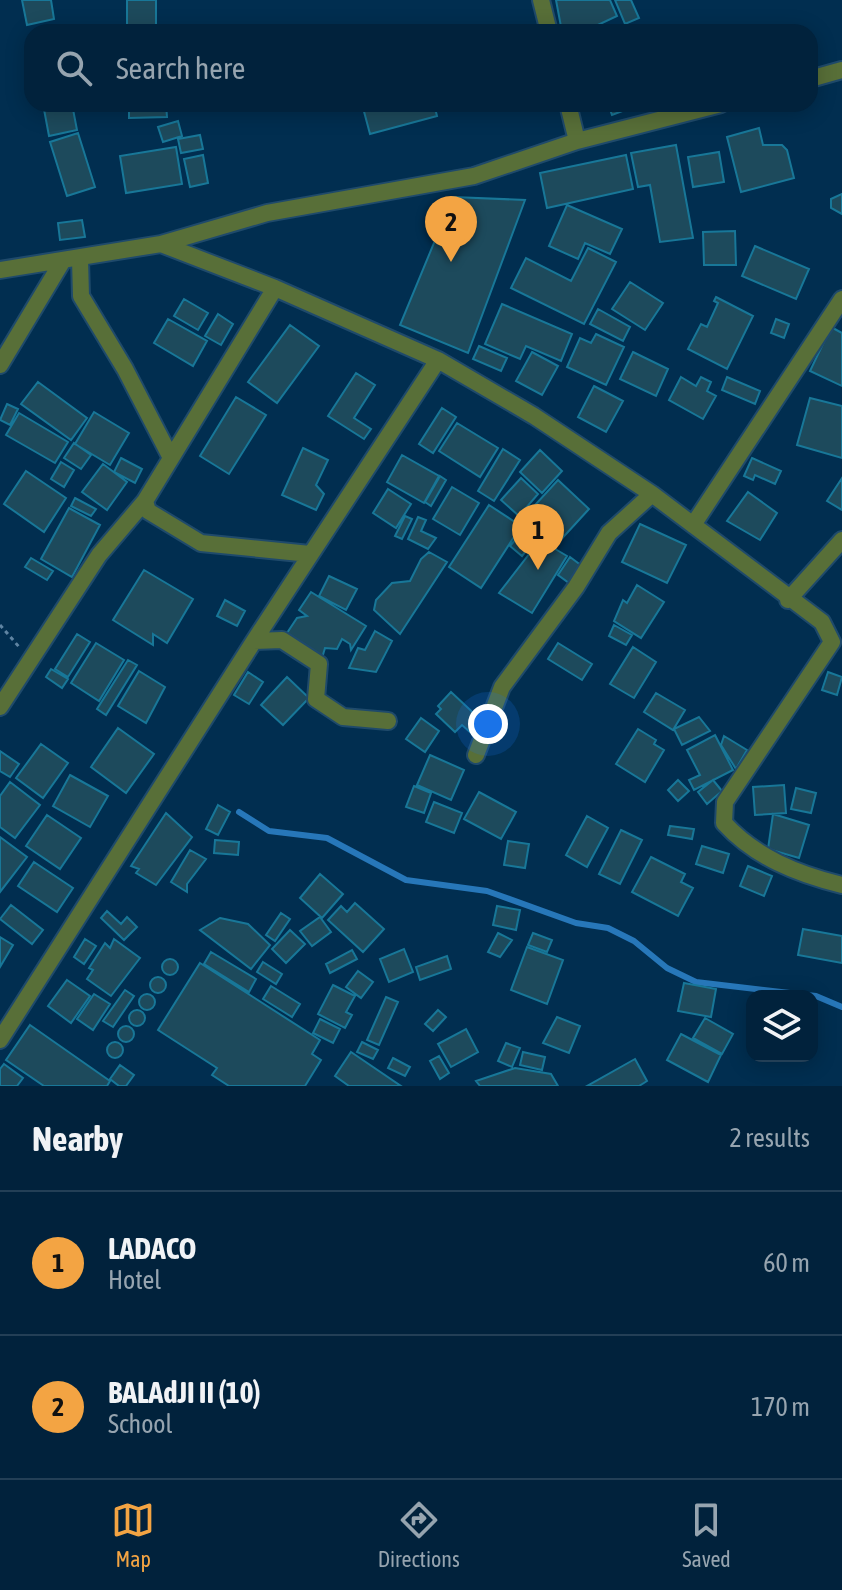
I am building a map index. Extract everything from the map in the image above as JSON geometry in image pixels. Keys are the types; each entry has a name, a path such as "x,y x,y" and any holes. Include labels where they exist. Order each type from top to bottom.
{"street":[{"path":"541,0 547,24"},
{"path":"818,77 842,70"},
{"path":"570,112 577,141"},
{"path":"0,270 161,244 267,213 474,176 577,141 690,112"},
{"path":"161,244 275,288 438,360 534,416 652,494 788,600 822,622 832,642 725,802 724,823 743,844 790,869 842,885"},
{"path":"80,259 81,296 170,456"},
{"path":"0,365 62,262"},
{"path":"0,707 99,555 145,501 275,288"},
{"path":"693,525 842,299"},
{"path":"0,1040 310,554 438,360"},
{"path":"476,755 502,687 576,587 609,533 652,494"},
{"path":"145,501 148,511 201,543 310,554"},
{"path":"788,600 842,540"},
{"path":"254,641 282,640 319,664 316,699 343,717 388,721"}],"path":[{"path":"0,625 30,660"}],"building":[{"path":"22,0 51,0 54,19 27,24"},
{"path":"127,0 156,0 156,24 127,24"},
{"path":"556,0 610,0 617,16 600,24 560,24"},
{"path":"615,0 631,0 639,18 625,24"},
{"path":"44,112 74,112 77,130 49,136"},
{"path":"129,112 167,112 167,117 129,118"},
{"path":"364,112 436,112 437,116 370,134"},
{"path":"178,121 182,136 163,142 158,127"},
{"path":"759,128 763,145 782,145 787,150 794,178 741,192 727,137"},
{"path":"78,133 95,187 67,196 50,142"},
{"path":"200,135 203,149 181,153 178,139"},
{"path":"676,145 693,238 660,242 650,185 638,187 631,153"},
{"path":"176,147 182,184 126,193 120,156"},
{"path":"719,152 724,182 693,187 688,157"},
{"path":"203,155 208,183 190,187 184,159"},
{"path":"626,155 633,189 547,208 540,173"},
{"path":"842,194 842,214 831,208 831,199"},
{"path":"453,197 525,200 468,353 400,325"},
{"path":"567,205 622,229 610,254 585,243 578,259 549,246"},
{"path":"82,220 85,237 60,240 58,223"},
{"path":"735,231 736,265 704,265 703,232"},
{"path":"755,246 809,269 796,299 742,276"},
{"path":"588,248 616,262 584,324 511,288 526,258 571,281"},
{"path":"630,282 663,303 645,330 612,309"},
{"path":"716,297 753,316 727,369 688,349 701,324 707,327 718,303 714,301"},
{"path":"184,299 208,313 198,330 174,316"},
{"path":"502,304 572,334 561,361 526,346 520,359 485,344"},
{"path":"598,309 630,327 623,341 590,324"},
{"path":"218,314 233,324 221,345 205,336"},
{"path":"168,319 207,341 193,366 154,343"},
{"path":"776,319 789,324 784,338 771,333"},
{"path":"290,325 319,346 277,403 248,382"},
{"path":"831,327 842,333 842,386 810,371"},
{"path":"596,334 624,347 606,385 567,367 580,338 591,343"},
{"path":"479,346 507,358 501,371 473,359"},
{"path":"532,352 558,366 542,395 516,381"},
{"path":"633,352 668,369 656,396 620,379"},
{"path":"356,373 375,385 354,418 371,429 364,439 328,416"},
{"path":"681,377 696,386 701,377 711,382 707,391 716,396 703,419 669,400"},
{"path":"727,377 760,391 755,404 722,390"},
{"path":"38,382 87,418 71,440 21,404"},
{"path":"594,386 623,401 606,432 578,417"},
{"path":"236,397 266,415 229,474 200,456"},
{"path":"810,398 842,406 842,458 797,445"},
{"path":"7,404 18,409 10,425 0,420"},
{"path":"442,408 456,417 433,453 419,444"},
{"path":"94,412 129,433 110,465 75,444"},
{"path":"19,413 68,442 55,463 6,435"},
{"path":"457,423 498,448 480,477 439,451"},
{"path":"74,443 91,455 81,469 64,458"},
{"path":"303,448 328,460 316,485 324,494 316,510 282,495"},
{"path":"503,449 520,460 494,501 478,491"},
{"path":"540,450 562,471 542,493 520,472"},
{"path":"402,455 439,476 424,503 387,482"},
{"path":"121,458 142,469 135,483 114,472"},
{"path":"752,458 781,471 775,484 755,475 753,480 744,476"},
{"path":"61,462 74,470 64,487 51,479"},
{"path":"103,464 127,482 107,510 82,492"},
{"path":"26,471 66,498 44,532 4,504"},
{"path":"440,476 446,480 431,506 425,502"},
{"path":"521,478 538,494 519,516 501,500"},
{"path":"842,478 842,510 827,501"},
{"path":"558,480 589,509 556,545 525,516"},
{"path":"452,487 479,503 460,535 433,519"},
{"path":"388,489 411,504 396,528 373,513"},
{"path":"748,492 777,513 760,540 727,521"},
{"path":"75,498 96,509 91,516 71,506"},
{"path":"489,505 521,526 481,588 449,567"},
{"path":"69,508 100,525 72,577 41,559"},
{"path":"405,516 412,519 402,539 395,536"},
{"path":"418,517 426,520 421,531 436,538 428,549 408,539"},
{"path":"640,524 686,545 667,583 622,562"},
{"path":"528,525 539,535 522,556 510,546"},
{"path":"540,540 567,556 532,613 499,593"},
{"path":"429,552 447,562 400,634 374,610 376,600 392,583 410,581 421,559"},
{"path":"570,557 582,566 569,583 558,575"},
{"path":"31,558 53,571 47,580 25,567"},
{"path":"144,570 193,599 167,643 153,634 153,645 113,620"},
{"path":"329,576 357,589 346,610 319,596"},
{"path":"637,585 664,602 641,638 614,621 623,600 627,603"},
{"path":"311,592 366,626 351,650 350,644 342,639 337,649 325,648 322,658 287,633 297,618 307,616 299,610"},
{"path":"225,600 245,611 237,626 217,616"},
{"path":"614,625 632,635 626,645 609,636"},
{"path":"375,631 392,641 376,672 349,668 358,648 365,650"},
{"path":"77,634 90,642 68,677 55,669"},
{"path":"96,643 124,660 99,701 71,683"},
{"path":"558,643 592,664 582,680 548,659"},
{"path":"633,647 656,662 634,698 610,684"},
{"path":"128,660 137,665 106,715 97,709"},
{"path":"51,669 68,679 62,688 46,677"},
{"path":"139,671 165,687 146,723 118,706"},
{"path":"248,672 263,682 249,704 234,695"},
{"path":"828,672 842,677 837,695 822,690"},
{"path":"287,677 309,698 283,725 261,705"},
{"path":"451,692 481,720 470,732 462,725 455,732 436,714 441,709 438,706"},
{"path":"656,693 685,710 673,730 644,712"},
{"path":"699,717 710,731 682,745 674,729"},
{"path":"421,718 439,731 425,752 406,739"},
{"path":"118,728 154,754 126,793 91,767"},
{"path":"638,729 656,740 654,744 664,750 645,782 616,764"},
{"path":"715,735 733,770 694,790 689,780 700,775 687,750"},
{"path":"724,736 747,750 736,769 721,745"},
{"path":"41,744 68,763 43,798 16,778"},
{"path":"0,751 19,764 10,777 0,771"},
{"path":"430,755 464,770 451,800 417,785"},
{"path":"70,775 108,796 90,827 53,806"},
{"path":"678,780 689,791 678,801 668,790"},
{"path":"713,780 722,791 707,804 698,792"},
{"path":"10,782 40,805 15,838 0,827 0,796"},
{"path":"784,785 786,813 755,815 753,787"},
{"path":"414,786 431,793 424,813 406,807"},
{"path":"796,788 816,793 811,813 791,809"},
{"path":"479,792 516,812 501,839 464,819"},
{"path":"434,802 462,813 454,833 426,822"},
{"path":"218,805 230,812 218,835 206,829"},
{"path":"166,813 192,837 156,885 136,873 139,869 131,866"},
{"path":"773,814 809,825 799,858 768,849"},
{"path":"47,815 81,838 60,869 26,846"},
{"path":"587,816 608,828 587,867 566,855"},
{"path":"670,826 694,829 692,839 668,835"},
{"path":"621,830 642,840 620,884 599,874"},
{"path":"0,837 27,857 0,892"},
{"path":"215,840 239,842 238,855 214,853"},
{"path":"508,841 529,844 525,868 504,865"},
{"path":"702,846 729,854 723,873 696,864"},
{"path":"190,850 206,859 187,884 187,892 171,882"},
{"path":"651,857 685,874 681,882 693,888 678,916 632,892"},
{"path":"34,862 73,888 57,912 18,886"},
{"path":"748,866 772,876 764,896 740,886"},
{"path":"320,874 343,894 322,918 300,898"},
{"path":"355,903 384,929 363,952 328,920 341,906 347,912"},
{"path":"11,905 43,930 32,944 0,919"},
{"path":"497,906 520,910 516,930 493,925"},
{"path":"107,911 121,924 127,917 137,927 124,940 101,918"},
{"path":"281,913 290,919 275,941 266,935"},
{"path":"320,917 331,932 312,946 300,931"},
{"path":"220,918 248,924 270,945 251,969 200,930"},
{"path":"803,929 842,936 842,963 798,955"},
{"path":"290,930 305,944 286,963 272,949"},
{"path":"498,933 512,940 500,957 488,952"},
{"path":"533,933 552,940 547,952 528,945"},
{"path":"0,937 13,945 0,967"},
{"path":"85,939 96,946 84,964 74,957"},
{"path":"114,939 140,958 111,996 87,979 93,970 89,968 105,943 110,948"},
{"path":"527,947 563,960 547,1004 511,990"},
{"path":"404,949 413,972 389,982 380,959"},
{"path":"352,950 357,959 330,973 326,964"},
{"path":"211,952 256,979 249,992 204,964"},
{"path":"447,956 451,969 420,980 416,967"},
{"path":"170,959 176,961 176,973 170,975 164,973 162,967 164,961"},
{"path":"263,962 282,974 276,984 257,972"},
{"path":"200,963 320,1040 312,1054 321,1060 305,1086 229,1086 212,1075 217,1068 158,1030"},
{"path":"358,971 373,982 361,998 346,987"},
{"path":"158,977 164,979 164,991 158,993 152,991 150,985 152,979"},
{"path":"67,980 90,996 71,1023 48,1006"},
{"path":"684,983 716,989 711,1017 678,1011"},
{"path":"333,985 355,996 346,1012 352,1015 345,1028 318,1014"},
{"path":"271,986 300,1004 292,1017 263,999"},
{"path":"125,990 134,996 113,1027 103,1021"},
{"path":"94,994 110,1004 93,1030 77,1019"},
{"path":"147,994 153,996 153,1008 147,1010 141,1008 139,1002 141,996"},
{"path":"386,997 398,1002 379,1045 367,1040"},
{"path":"137,1010 143,1012 143,1024 137,1026 131,1024 129,1018 131,1012"},
{"path":"438,1010 446,1017 433,1031 425,1024"},
{"path":"557,1017 580,1026 569,1053 543,1043"},
{"path":"705,1018 733,1034 722,1054 693,1038"},
{"path":"320,1019 340,1029 333,1043 313,1033"},
{"path":"30,1025 110,1081 107,1086 44,1086 6,1060"},
{"path":"126,1026 132,1028 132,1040 126,1042 120,1040 118,1034 120,1028"},
{"path":"466,1029 478,1052 451,1067 438,1044"},
{"path":"681,1034 721,1055 708,1082 667,1060"},
{"path":"115,1042 121,1044 121,1056 115,1058 109,1056 107,1050 109,1044"},
{"path":"362,1042 378,1050 373,1059 357,1052"},
{"path":"506,1043 520,1048 512,1067 498,1061"},
{"path":"351,1052 401,1086 349,1086 335,1076"},
{"path":"523,1052 545,1057 542,1070 520,1065"},
{"path":"439,1056 449,1073 440,1079 430,1061"},
{"path":"393,1058 410,1067 405,1076 388,1068"},
{"path":"635,1059 647,1081 639,1086 587,1086"},
{"path":"4,1064 23,1078 17,1086 0,1086 0,1069"},
{"path":"120,1065 134,1075 126,1086 119,1086 110,1079"},
{"path":"515,1068 551,1074 558,1086 480,1086 476,1081"}],"waterway":[{"path":"239,812 269,831 327,838 406,880 487,891 576,923 608,928 634,941 667,968 696,982 816,996 842,1007"}],"place":[{"name":"BALAdJI II (10)","path":"451,262"},
{"name":"LADACO","path":"538,570"}]}
